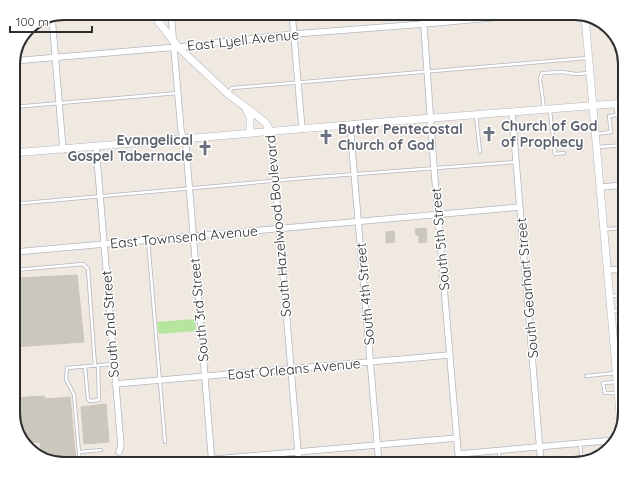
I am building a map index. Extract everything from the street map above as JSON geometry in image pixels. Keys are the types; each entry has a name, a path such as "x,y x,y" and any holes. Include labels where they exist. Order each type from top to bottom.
{"street":[{"name":"South Hazelwood Boulevard","path":"157,20 176,45 228,94 265,122 271,132 298,457"},
{"name":"South 3rd Street","path":"173,20 176,45 181,130 186,147 212,457"},
{"path":"293,20 302,129"},
{"name":"South 5th Street","path":"424,20 430,118 458,457"},
{"name":"East Lyell Avenue","path":"20,60 294,34 468,20"},
{"path":"52,22 63,150"},
{"path":"586,22 611,296 618,393"},
{"path":"20,153 350,124 618,104"},
{"path":"246,108 250,117 250,133"},
{"name":"South Gearhart Street","path":"512,112 541,457"},
{"name":"South 4th Street","path":"350,124 378,457"},
{"name":"South 2nd Street","path":"96,147 121,446 119,452"},
{"path":"601,187 618,186"},
{"name":"East Townsend Avenue","path":"20,254 104,244 520,207"},
{"path":"608,270 618,269"},
{"name":"East Orleans Avenue","path":"115,384 449,356"},
{"path":"250,457 457,438"},
{"path":"458,454 608,441"}],"lane":[{"path":"228,94 232,88 589,58"},
{"path":"564,153 555,154 540,79 542,73 591,73"},
{"path":"20,106 178,93"},
{"path":"596,134 611,132 609,116 617,115 615,104"},
{"path":"476,115 480,152"},
{"path":"597,147 618,146"},
{"path":"20,203 516,162"},
{"path":"605,229 618,228"},
{"path":"148,240 165,442"},
{"path":"20,270 83,264 88,269 100,400 90,401 88,399 85,367"},
{"path":"611,296 618,296"},
{"path":"612,311 618,311"},
{"path":"79,457 74,395 66,379 66,369 114,364"},
{"path":"586,376 617,373"},
{"path":"617,382 603,383 605,393 618,393"},
{"path":"580,444 581,456"},
{"path":"79,452 101,450"},
{"path":"499,451 499,457"}],"green space":[{"path":"195,319 196,331 159,334 157,322"}],"building":[{"path":"426,228 427,242 419,243 419,235 416,235 415,229"},
{"path":"394,231 395,242 386,243 386,232"},
{"path":"77,275 84,342 20,347 20,278"},
{"path":"44,396 45,399 70,397 76,457 50,455 41,450 40,442 31,442 21,425 20,398"},
{"path":"106,404 109,442 84,444 81,407"}],"place":[{"name":"Church of God of Prophecy","path":"489,134"},
{"name":"Butler Pentecostal Church of God","path":"326,137"},
{"name":"Evangelical Gospel Tabernacle","path":"205,148"}]}
